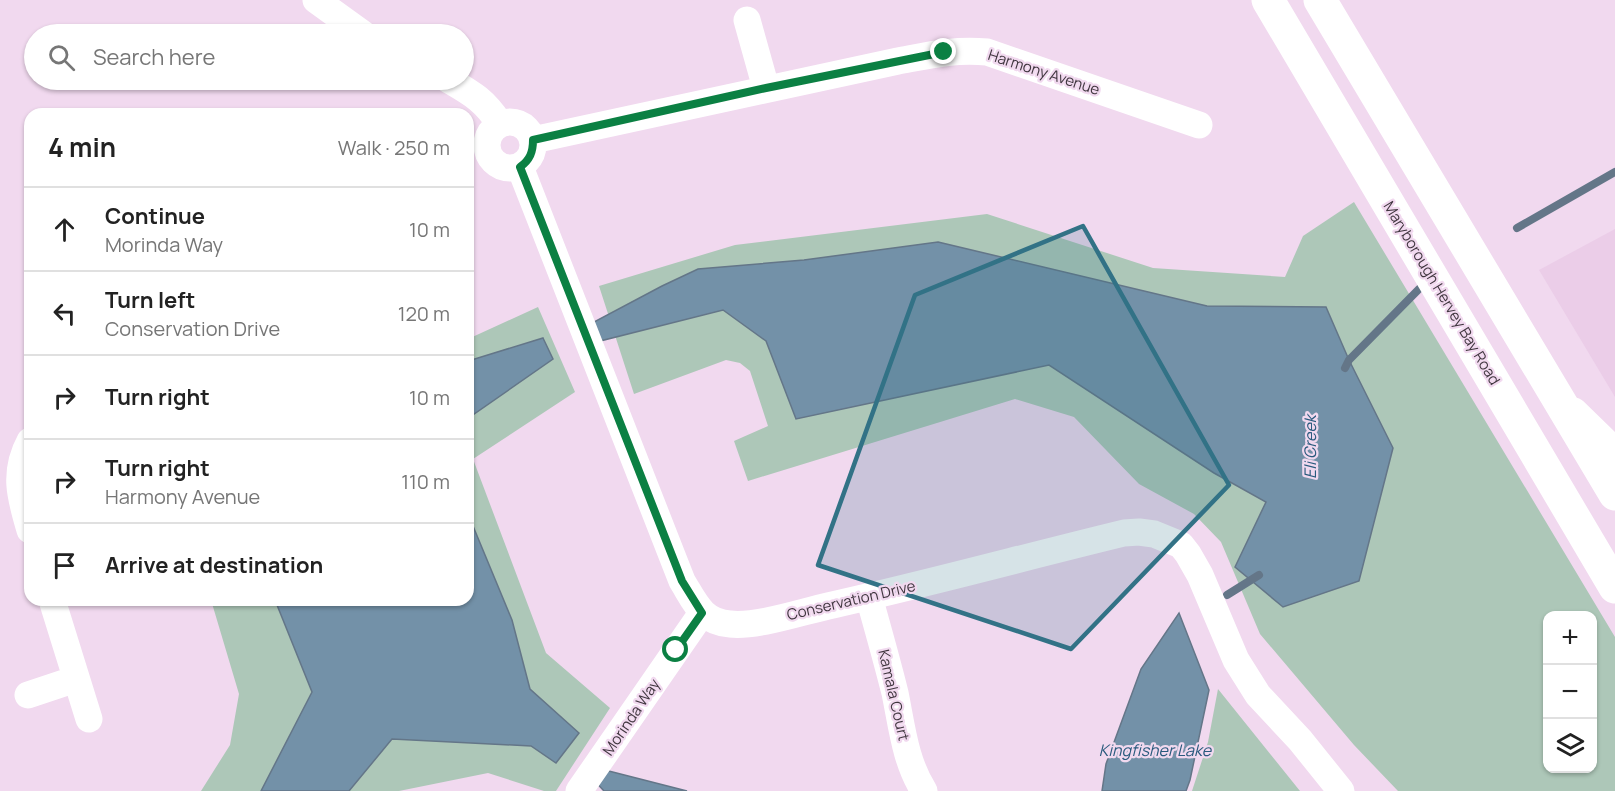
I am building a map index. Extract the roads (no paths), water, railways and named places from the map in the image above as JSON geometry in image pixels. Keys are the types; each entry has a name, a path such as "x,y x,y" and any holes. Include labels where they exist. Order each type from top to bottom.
{"main road":[{"name":"Maryborough Hervey Bay Road","path":"1268,0 1615,587"},
{"path":"1320,0 1615,494"}],"street":[{"path":"316,0 349,24"},
{"path":"747,20 766,88"},
{"name":"Harmony Avenue","path":"533,140 766,88 944,52 966,50 987,52 1199,124"},
{"path":"466,90 490,108 500,124"},
{"path":"511,122 521,124 533,140 531,155 520,167 510,169 478,160 490,132 500,124 511,122"},
{"path":"520,167 682,581 702,613"},
{"path":"1554,391 1607,443 1615,456"},
{"path":"24,452 20,465 24,512"},
{"name":"Conservation Drive","path":"702,613 730,624 754,623 869,597 1124,533 1154,534 1181,545 1188,554 1200,575 1236,660 1258,695 1300,740 1341,791"},
{"name":"Kamala Court","path":"869,597 895,693 907,755 924,791"},
{"path":"54,606 89,719"},
{"name":"Morinda Way","path":"579,791 702,613"},
{"path":"28,694 76,679"}],"water":[{"path":"938,242 1207,306 1326,307 1349,360 1393,448 1359,581 1283,607 1235,567 1266,502 1214,473 1049,365 796,419 766,341 723,310 600,341 592,323 698,269 804,260"},
{"path":"543,338 553,359 474,414 474,359"},
{"path":"474,528 512,620 530,689 579,733 556,763 531,746 392,739 349,791 261,791 312,692 277,606 474,606"},
{"name":"Kingfisher Lake","path":"1179,613 1209,690 1186,791 1102,791 1106,764 1141,669"},
{"path":"597,768 687,791 604,791 592,778"}],"waterway":[{"name":"Eli Creek","path":"1517,228 1615,172"},
{"name":"Eli Creek","path":"1345,368 1349,360 1419,289"},
{"name":"Eli Creek","path":"1227,595 1259,575"}]}
